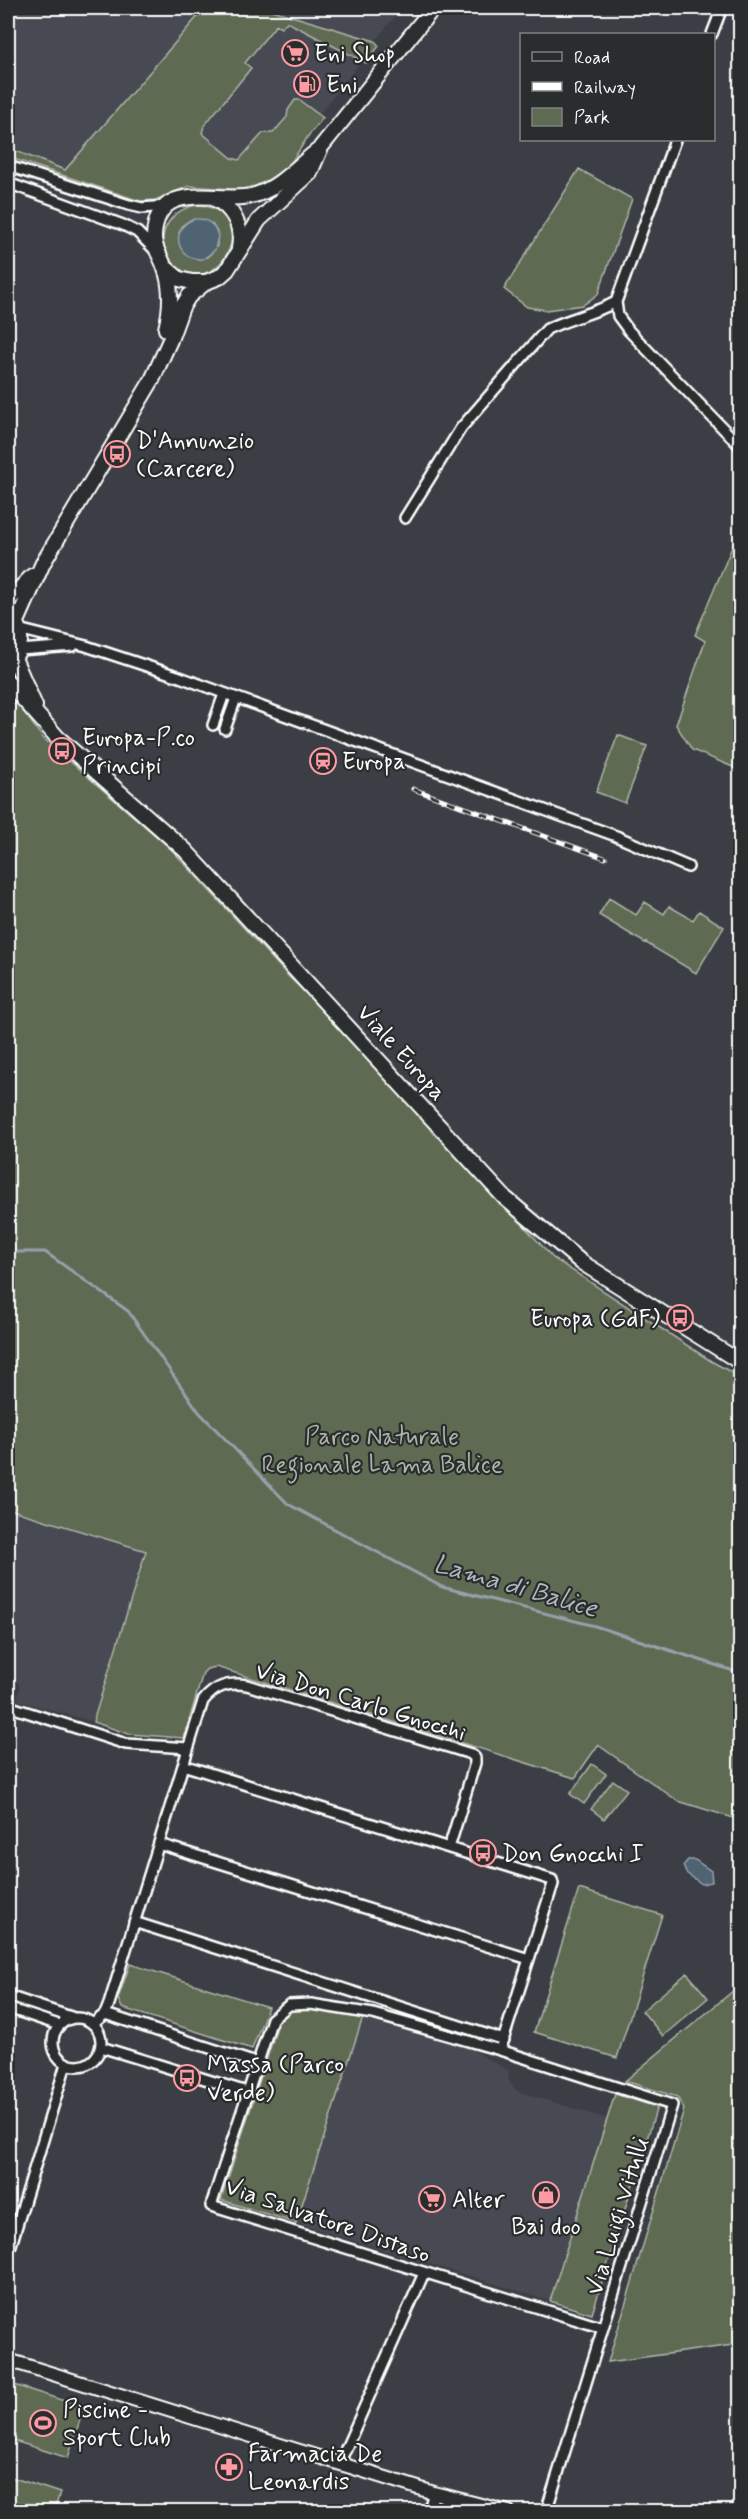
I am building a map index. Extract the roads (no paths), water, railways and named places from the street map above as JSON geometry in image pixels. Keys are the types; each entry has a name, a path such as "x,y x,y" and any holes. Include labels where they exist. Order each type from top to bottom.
{"main road":[{"path":"158,365 170,315 170,295 164,266 156,251 154,238 156,224 166,206 192,195 243,197 269,190 321,147 433,8"},
{"path":"13,658 14,623 43,563 123,430 158,365 182,307 189,296 206,282 227,270 259,220 310,172 321,147"},
{"path":"210,197 227,207 238,224 240,243 238,253"},
{"path":"164,266 179,279 206,282"},
{"path":"8,601 43,563"},
{"name":"Viale Europa","path":"13,658 35,707 57,737"},
{"name":"Viale Europa","path":"8,682 57,737 185,850 505,1198 581,1262 741,1362"}],"street":[{"path":"712,33 722,8"},
{"path":"675,141 616,302 618,316 629,331 741,446"},
{"path":"8,166 85,193 142,208 166,206"},
{"path":"8,183 79,208 137,232 156,251"},
{"path":"405,518 461,428 547,329 566,320 596,313 616,302"},
{"path":"14,623 236,698 616,836 688,867"},
{"path":"13,658 44,647 86,646"},
{"path":"213,724 224,694"},
{"path":"225,729 236,698"},
{"name":"Via Don Carlo Gnocchi","path":"105,2014 203,1701 212,1690 222,1685 238,1684 471,1754 475,1758 475,1763 449,1848"},
{"path":"8,1706 126,1744 188,1748"},
{"path":"183,1765 552,1880 553,1884 500,2050"},
{"path":"159,1844 529,1959"},
{"path":"134,1922 504,2040"},
{"path":"8,1996 74,2018 87,2020 93,2024 100,2037 100,2047 95,2058 89,2063 74,2066 60,2059 53,2046 52,2038 59,2025 74,2018"},
{"name":"Via Salvatore Distaso","path":"500,2050 373,2014 311,2004 289,2005 272,2019 212,2206 603,2328"},
{"path":"8,2008 59,2025"},
{"path":"93,2024 105,2014 256,2063"},
{"path":"100,2047 247,2092"},
{"name":"Via Luigi Vitulli","path":"500,2050 672,2105 546,2511"},
{"path":"8,2255 66,2064"},
{"path":"339,2464 424,2273"},
{"path":"8,2360 447,2497 509,2511"},
{"path":"428,2511 434,2493"},
{"path":"443,2511 447,2497"}],"water":[{"path":"194,219 210,223 218,236 215,250 203,259 187,255 179,243 181,229"},
{"path":"688,1860 695,1860 711,1871 712,1882 702,1884 686,1873 683,1866"}],"waterway":[{"name":"Lama di Balice","path":"8,1252 45,1252 128,1311 199,1412 288,1504 442,1587 595,1626 740,1673"}],"railway":[{"path":"413,789 605,858"}],"place":[{"name":"Eni Shop","path":"295,53"},
{"name":"Eni","path":"307,84"},
{"name":"D'Annunzio (Carcere)","path":"117,454"},
{"name":"Europa-P.co Principi","path":"62,751"},
{"name":"Europa","path":"323,761"},
{"name":"Europa (GdF)","path":"680,1318"},
{"name":"Don Gnocchi I","path":"483,1853"},
{"name":"Massa (Parco Verde)","path":"187,2078"},
{"name":"Bai doo","path":"546,2195"},
{"name":"Alter","path":"432,2199"},
{"name":"Piscine - Sport Club","path":"43,2423"},
{"name":"Farmacia De Leonardis","path":"229,2467"}],"park label":[{"name":"Parco Naturale Regionale Lama Balice","path":"382,1450"}]}
